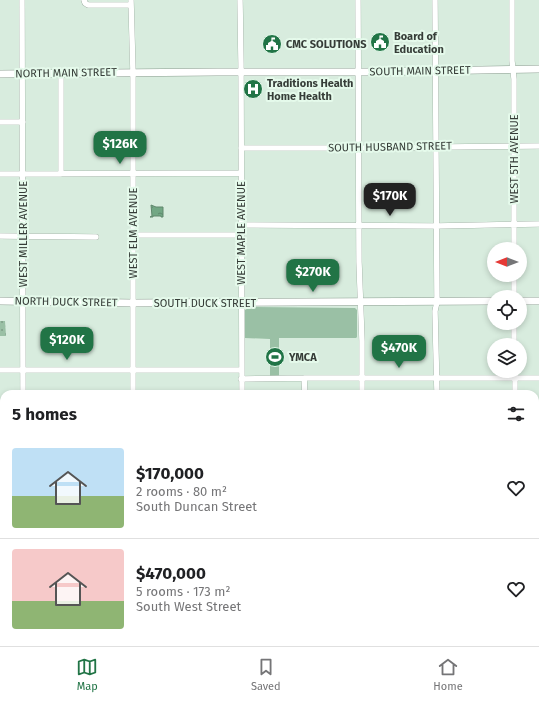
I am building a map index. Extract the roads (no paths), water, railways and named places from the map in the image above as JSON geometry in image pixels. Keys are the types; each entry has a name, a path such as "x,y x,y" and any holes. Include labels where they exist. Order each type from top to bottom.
{"main road":[{"name":"SOUTH MAIN STREET","path":"133,73 359,72 539,69"},
{"name":"NORTH MAIN STREET","path":"0,74 133,73"},
{"name":"NORTH DUCK STREET","path":"0,301 133,303"},
{"name":"SOUTH DUCK STREET","path":"133,303 361,303 487,301"},
{"path":"527,301 539,301"}],"street":[{"name":"WEST MILLER AVENUE","path":"22,0 23,390"},
{"path":"84,0 88,5 131,2"},
{"name":"WEST MAPLE AVENUE","path":"240,0 242,390"},
{"path":"358,0 360,148 359,262 362,390"},
{"path":"435,0 437,302 435,312 437,390"},
{"name":"WEST 5TH AVENUE","path":"512,0 514,79 514,242"},
{"name":"WEST ELM AVENUE","path":"131,2 133,73 133,390"},
{"path":"61,73 61,174"},
{"path":"0,122 23,122"},
{"name":"SOUTH HUSBAND STREET","path":"241,148 539,146"},
{"path":"0,174 241,173"},
{"path":"241,225 436,226 539,224"},
{"path":"133,235 241,235"},
{"path":"0,236 96,237"},
{"path":"0,370 241,370"},
{"path":"304,378 305,390"},
{"path":"241,379 487,378"},
{"path":"515,378 515,390"},
{"path":"527,378 539,378"}],"water":[{"path":"151,205 163,207 163,217 150,217 152,216"}],"place":[{"name":"Board of Education","path":"380,42"},
{"name":"CMC SOLUTIONS","path":"272,44"},
{"name":"Traditions Health Home Health","path":"253,89"},
{"name":"YMCA","path":"275,357"}]}
